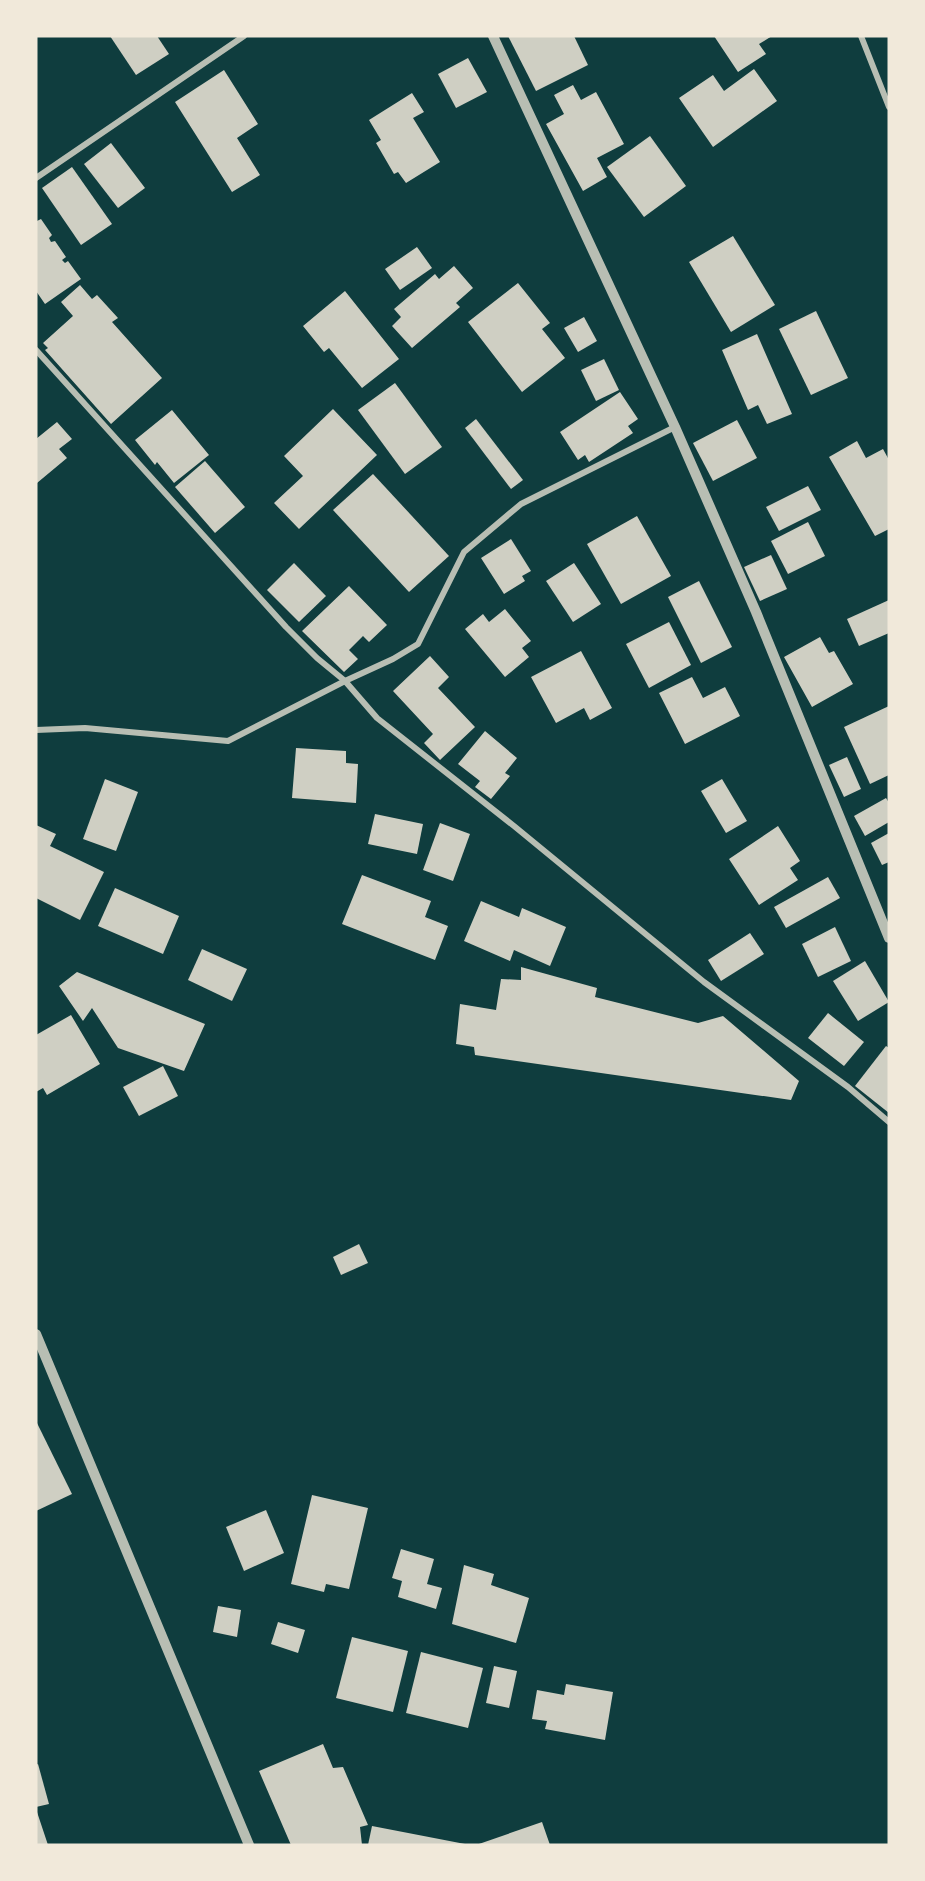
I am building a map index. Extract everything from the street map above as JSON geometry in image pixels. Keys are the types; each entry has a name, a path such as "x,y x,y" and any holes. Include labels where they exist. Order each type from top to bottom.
{"street":[{"path":"36,178 244,36"},
{"path":"493,36 675,427 756,612 889,938"},
{"path":"861,36 889,107"},
{"path":"36,350 286,627 345,681 377,717 523,833 704,982 848,1087 889,1122"},
{"path":"36,730 85,728 228,741 393,659 418,644 464,552 521,504 675,427"},
{"path":"36,1334 249,1845"}],"building":[{"path":"110,36 157,36 169,54 136,75"},
{"path":"508,36 574,36 588,65 536,91"},
{"path":"714,36 772,36 759,44 766,54 738,72"},
{"path":"468,58 487,92 456,108 438,74"},
{"path":"754,69 777,101 713,147 679,98 713,75 724,91"},
{"path":"224,70 258,124 237,138 260,175 232,192 175,102"},
{"path":"573,85 581,100 596,92 624,144 597,158 607,177 583,191 546,124 564,114 554,95"},
{"path":"412,93 424,112 413,118 440,162 406,183 398,172 394,174 376,143 381,140 369,120"},
{"path":"650,136 686,186 644,217 607,167"},
{"path":"111,143 145,188 118,208 84,164"},
{"path":"72,167 112,224 81,245 42,188"},
{"path":"36,219 37,221 41,219 52,235 49,238 51,242 55,241 66,257 62,260 65,263 68,261 81,279 45,304 36,291"},
{"path":"733,236 775,305 731,332 689,262"},
{"path":"417,247 432,268 400,290 385,269"},
{"path":"454,266 473,288 456,303 460,307 412,348 392,326 401,317 394,309 435,274 439,279"},
{"path":"518,283 550,323 542,329 565,358 522,392 468,322"},
{"path":"80,285 92,299 97,295 118,318 112,322 162,378 111,424 45,350 48,348 43,343 73,316 61,302"},
{"path":"345,291 399,359 362,388 329,348 324,352 303,326"},
{"path":"816,311 848,378 811,395 779,329"},
{"path":"584,317 597,341 578,352 564,328"},
{"path":"757,334 792,414 767,424 758,405 748,410 722,350"},
{"path":"604,359 619,390 596,401 581,370"},
{"path":"395,383 442,447 405,474 358,410"},
{"path":"620,392 638,419 628,426 633,433 589,462 585,455 578,460 560,432"},
{"path":"333,409 377,455 299,529 274,503 303,476 284,456"},
{"path":"172,410 209,455 174,483 157,462 155,465 135,440"},
{"path":"476,419 523,480 511,489 465,428"},
{"path":"737,420 757,458 713,481 693,443"},
{"path":"57,422 72,439 59,449 67,458 37,483 36,439"},
{"path":"857,441 866,458 883,449 889,460 889,529 875,536 829,457"},
{"path":"205,461 245,507 215,533 175,487"},
{"path":"373,474 449,556 409,592 333,510"},
{"path":"808,486 821,510 779,531 766,507"},
{"path":"637,516 671,576 621,604 587,544"},
{"path":"808,522 825,556 788,574 771,541"},
{"path":"511,539 531,571 522,576 525,581 504,594 481,558"},
{"path":"771,555 787,589 760,601 744,567"},
{"path":"294,563 326,596 299,622 267,590"},
{"path":"574,563 601,604 573,622 546,581"},
{"path":"699,581 732,647 701,663 668,597"},
{"path":"349,586 387,625 369,642 363,636 349,650 358,659 344,672 302,631"},
{"path":"889,600 889,633 859,646 847,619"},
{"path":"505,609 531,641 522,648 529,657 505,677 465,629 483,614 489,622"},
{"path":"669,622 691,665 649,688 626,644"},
{"path":"820,637 829,653 834,651 853,684 812,707 784,657"},
{"path":"581,651 612,708 590,720 584,708 556,723 531,677"},
{"path":"430,656 449,677 438,688 475,727 440,760 424,743 433,734 393,691"},
{"path":"692,677 703,698 725,687 740,716 685,744 659,693"},
{"path":"889,706 889,775 870,784 844,727"},
{"path":"485,731 517,758 505,773 510,776 491,799 475,787 480,781 458,764"},
{"path":"296,748 346,751 346,763 358,764 356,803 292,798"},
{"path":"847,757 861,789 844,797 829,765"},
{"path":"105,779 138,792 116,851 83,839"},
{"path":"722,779 747,821 726,833 701,791"},
{"path":"886,798 889,803 889,822 865,836 854,816"},
{"path":"375,814 423,824 417,854 368,844"},
{"path":"440,823 470,834 453,881 423,870"},
{"path":"36,825 56,834 50,846 104,872 80,920 36,898"},
{"path":"778,826 800,861 790,868 798,880 759,905 729,859"},
{"path":"889,833 889,862 882,865 871,843"},
{"path":"362,875 431,901 425,917 448,926 435,960 342,924"},
{"path":"828,877 840,898 786,928 774,907"},
{"path":"115,888 179,916 163,954 98,926"},
{"path":"481,901 519,917 522,908 566,927 550,966 514,950 510,961 464,941"},
{"path":"835,927 851,961 818,977 802,944"},
{"path":"750,933 764,954 721,981 708,960"},
{"path":"202,949 247,969 232,1001 188,980"},
{"path":"865,961 889,1002 858,1021 833,981"},
{"path":"521,967 597,988 595,997 698,1023 723,1016 799,1081 791,1100 475,1055 474,1047 456,1044 460,1004 496,1010 501,979 521,980"},
{"path":"77,972 205,1024 184,1071 118,1048 92,1008 83,1021 59,986"},
{"path":"828,1013 864,1042 844,1066 808,1038"},
{"path":"71,1015 100,1064 47,1095 43,1088 36,1092 36,1035"},
{"path":"886,1046 889,1048 889,1113 855,1086"},
{"path":"163,1066 178,1096 139,1116 123,1087"},
{"path":"359,1244 368,1263 341,1275 333,1257"},
{"path":"36,1421 72,1494 36,1511"},
{"path":"312,1495 368,1508 349,1589 326,1584 324,1592 291,1584"},
{"path":"266,1510 284,1553 244,1571 226,1527"},
{"path":"401,1549 434,1559 427,1584 442,1588 436,1609 398,1597 402,1581 392,1578"},
{"path":"464,1565 494,1574 491,1585 529,1598 516,1643 452,1624"},
{"path":"218,1606 241,1610 237,1637 213,1632"},
{"path":"278,1622 305,1630 298,1653 271,1644"},
{"path":"352,1637 408,1651 393,1712 336,1698"},
{"path":"421,1652 483,1668 468,1728 406,1713"},
{"path":"494,1666 517,1671 509,1708 486,1703"},
{"path":"566,1684 613,1692 605,1740 545,1729 547,1721 532,1719 537,1690 564,1695"},
{"path":"323,1744 333,1768 343,1767 368,1825 360,1827 362,1845 291,1845 259,1771"},
{"path":"38,1764 49,1804 36,1807 36,1765"},
{"path":"36,1809 48,1845 36,1845"},
{"path":"542,1822 550,1845 476,1845"},
{"path":"372,1826 465,1844 465,1845 368,1845"}]}
